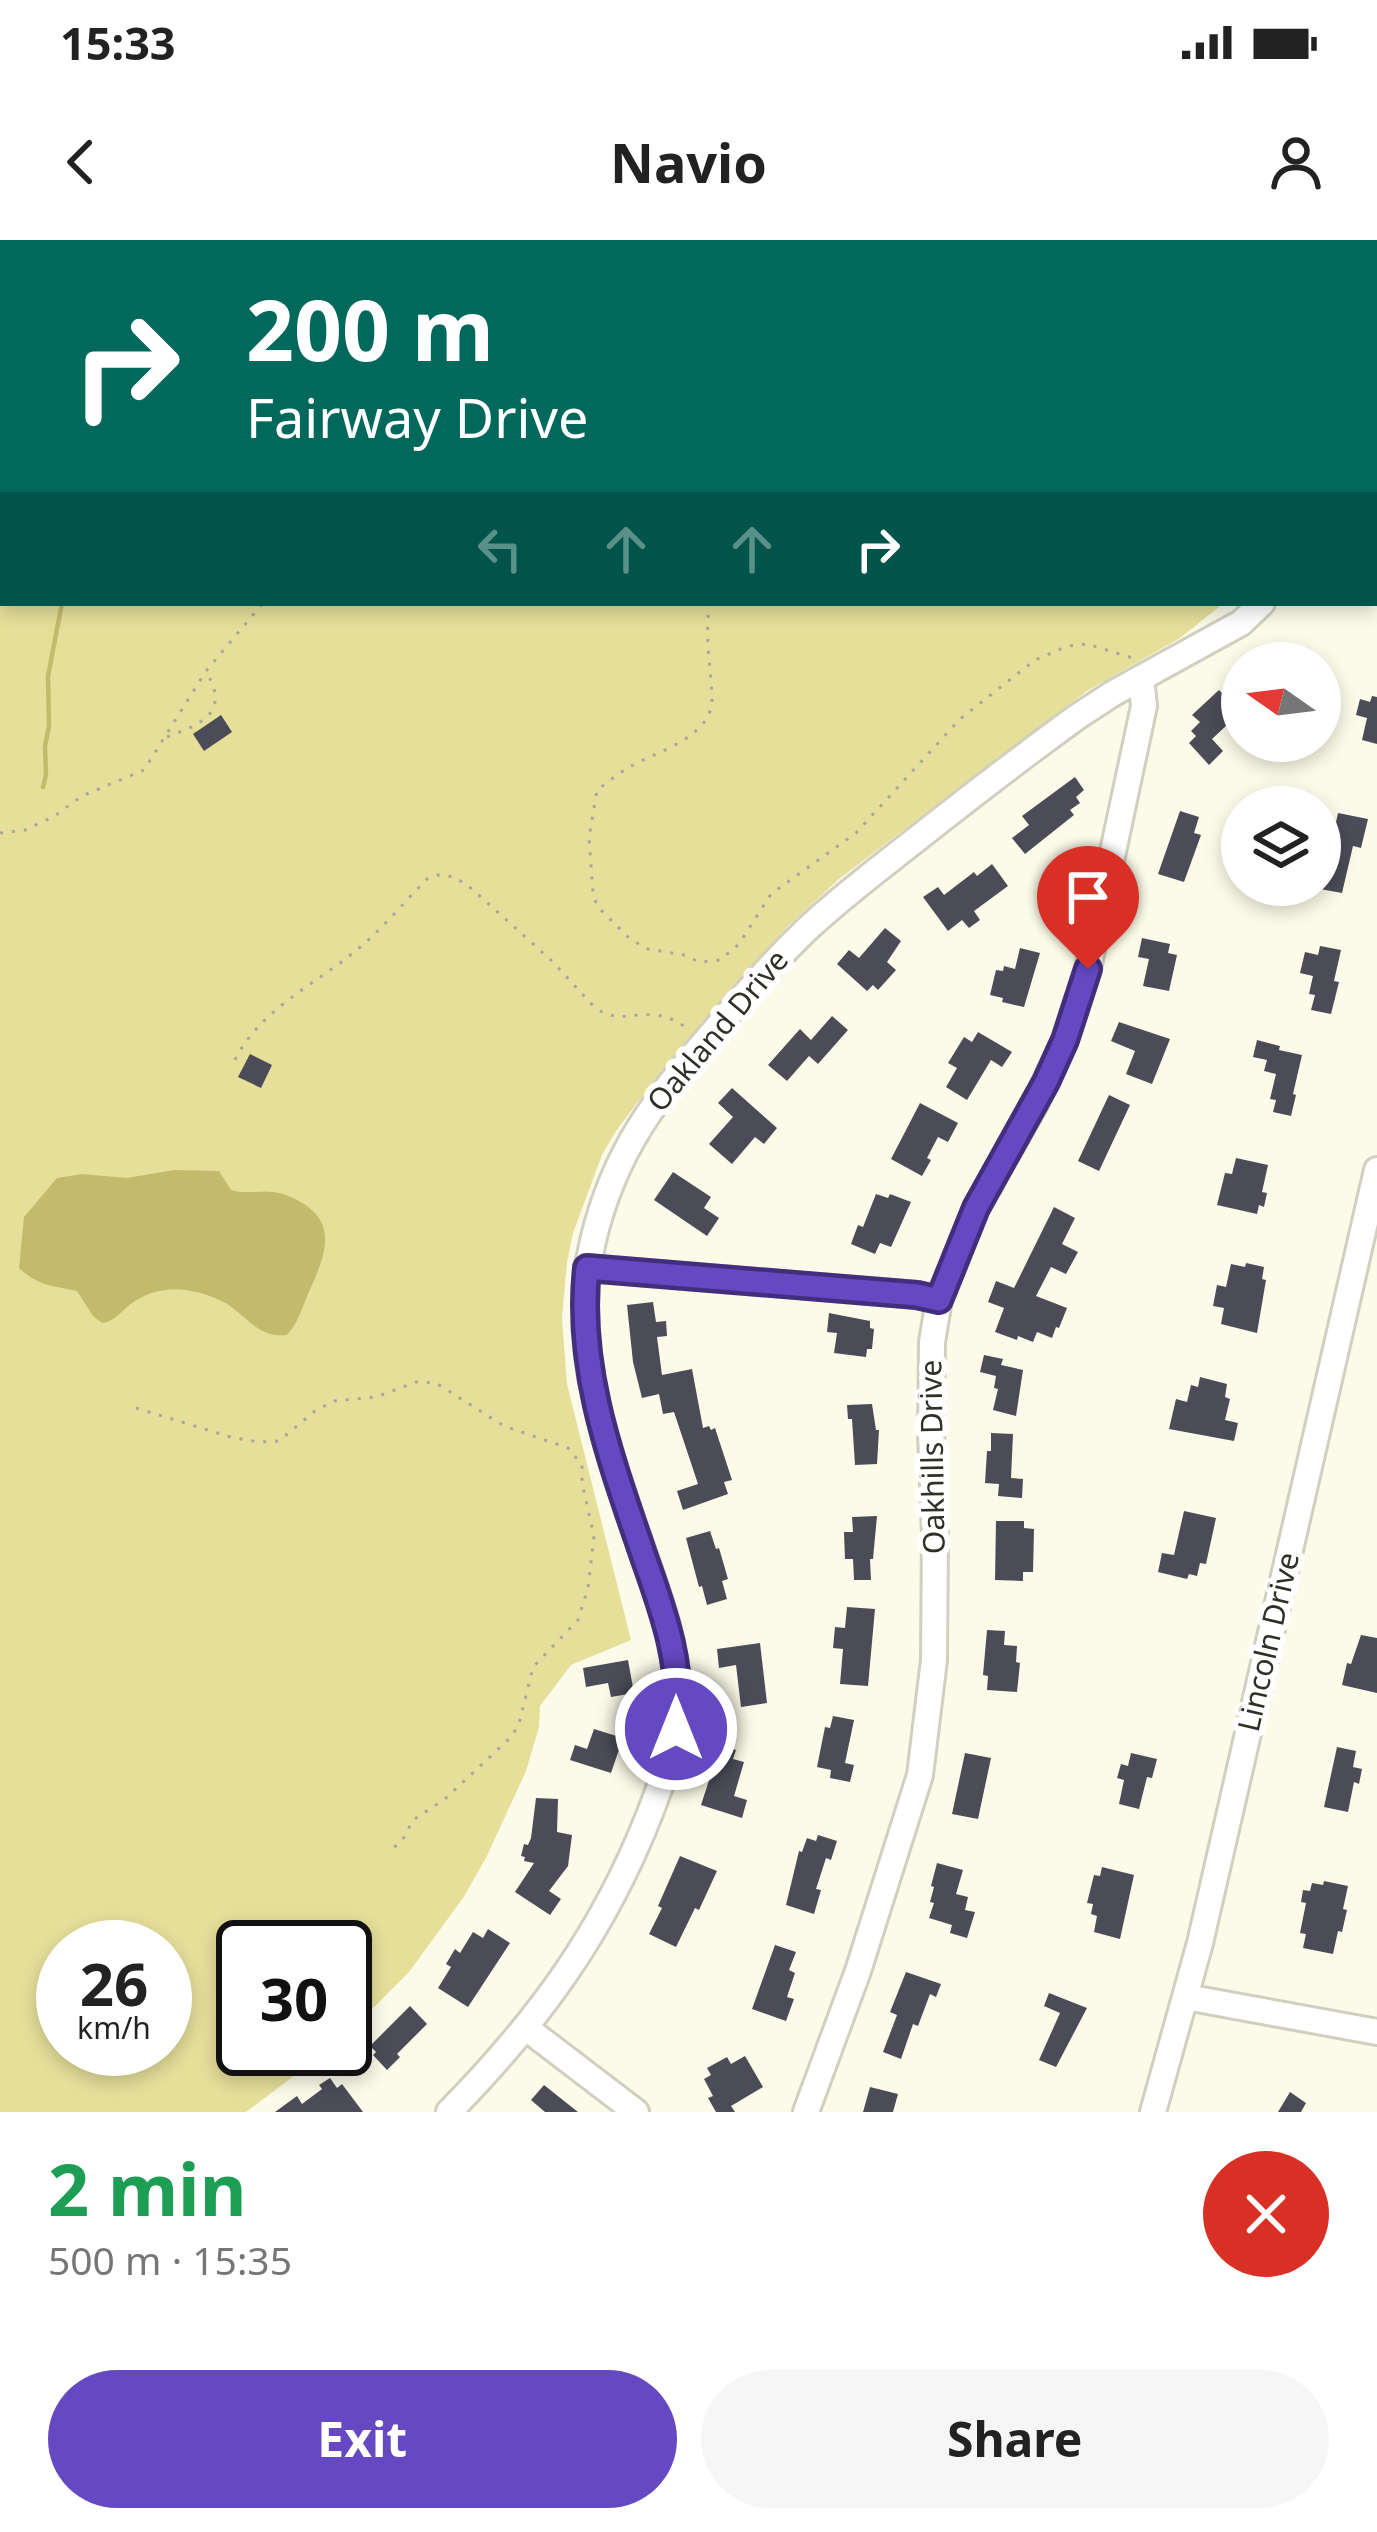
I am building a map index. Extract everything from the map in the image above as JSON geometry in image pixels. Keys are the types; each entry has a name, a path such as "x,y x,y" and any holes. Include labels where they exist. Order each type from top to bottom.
{"street":[{"name":"Oakland Drive","path":"449,2112 526,2028 598,1925 658,1791 678,1718 678,1680 668,1628 591,1384 584,1313 587,1268 602,1209 628,1146 647,1112 790,945 860,883 1095,706 1240,623 1259,606"},
{"name":"Oakhills Drive","path":"806,2112 858,1972 920,1775 934,1660 931,1411 932,1342 939,1300 976,1208 1046,1082 1080,996 1141,722 1145,675"},
{"name":"Lincoln Drive","path":"1153,2112 1227,1829 1377,1170"},
{"path":"587,1268 939,1300"},
{"path":"1186,1997 1377,2032"},
{"path":"526,2028 636,2112"}],"path":[{"path":"0,833 25,830 53,818 82,796 144,770 206,671 260,606"},
{"path":"710,606 706,640 710,716 683,740 629,767 597,790 589,838 597,906 648,949 699,962 720,960 739,944 771,894 856,833 960,719 1035,660 1068,646 1087,644 1139,661 1145,675"},
{"path":"165,738 211,714 215,688 206,671"},
{"path":"235,1060 262,1022 356,951 427,879 438,875 454,877 487,901 595,1008 611,1017 670,1018 704,1043"},
{"path":"136,1408 234,1438 279,1441 334,1401 376,1397 416,1382 436,1383 505,1426 568,1448 582,1465 594,1536 578,1620 532,1667 512,1736 445,1799 413,1820 402,1841 388,1852"}],"shaded area":[{"path":"0,606 1220,606 1180,638 1087,691 839,879 788,926 616,1131 573,1233 562,1318 567,1384 631,1640 571,1665 540,1706 526,1771 486,1858 409,1972 372,2009 372,1920 216,1920 216,2076 294,2076 246,2112 0,2112"},
{"path":"174,1170 219,1171 231,1190 286,1195 304,1204 322,1224 321,1263 287,1335 262,1331 215,1298 179,1289 144,1296 102,1323 77,1291 40,1282 19,1268 24,1217 57,1178 82,1174 127,1178"}],"building":[{"path":"1219,690 1221,731 1212,739 1221,753 1209,765 1189,743 1196,736 1191,731 1200,722 1192,715"},
{"path":"1372,696 1377,697 1377,744 1362,740 1367,718 1356,715 1360,699 1370,702"},
{"path":"221,715 232,732 204,751 193,734"},
{"path":"1075,777 1084,790 1076,797 1080,803 1070,810 1074,815 1025,854 1012,838 1029,825 1022,816"},
{"path":"1180,811 1199,817 1194,833 1201,835 1184,882 1158,874"},
{"path":"1341,814 1368,819 1361,848 1353,846 1342,893"},
{"path":"992,864 1008,886 974,911 980,920 969,928 962,920 948,931 923,897 938,887 944,895"},
{"path":"885,928 901,941 887,962 896,970 878,990 873,985 867,991 837,964 849,950 859,958"},
{"path":"1142,938 1170,944 1168,953 1177,955 1169,991 1143,986 1149,959 1138,957"},
{"path":"1320,946 1341,950 1331,1014 1311,1010 1313,976 1300,973 1305,952 1318,955"},
{"path":"1020,948 1040,953 1024,1007 990,995 996,970 1015,969"},
{"path":"832,1016 848,1030 818,1064 809,1056 787,1081 768,1065 800,1029 811,1040"},
{"path":"1119,1022 1170,1039 1152,1084 1126,1074 1135,1051 1111,1041"},
{"path":"978,1032 1012,1052 1002,1067 991,1060 967,1100 946,1087 957,1068 948,1063 964,1037 972,1042"},
{"path":"1257,1040 1302,1055 1291,1116 1273,1112 1276,1100 1270,1099 1276,1074 1264,1071 1267,1060 1253,1057"},
{"path":"250,1054 272,1065 261,1088 238,1077"},
{"path":"732,1088 777,1128 764,1144 755,1137 732,1164 709,1144 733,1117 718,1103"},
{"path":"1109,1095 1130,1105 1099,1171 1078,1161"},
{"path":"920,1103 958,1123 948,1142 938,1137 922,1176 891,1159"},
{"path":"1236,1158 1268,1165 1264,1207 1259,1205 1257,1214 1217,1205 1225,1173 1232,1174"},
{"path":"673,1172 711,1197 704,1208 719,1218 707,1236 654,1200"},
{"path":"876,1194 911,1202 891,1247 880,1243 875,1254 851,1244"},
{"path":"1054,1207 1075,1218 1062,1244 1078,1252 1066,1274 1051,1267 1036,1296 1067,1308 1059,1328 1052,1338 1037,1332 1033,1342 995,1332 1004,1308 988,1302 996,1281 1014,1288"},
{"path":"1246,1263 1264,1267 1257,1333 1221,1324 1224,1308 1213,1306 1217,1285 1226,1287 1231,1264 1245,1267"},
{"path":"653,1302 656,1322 666,1321 667,1336 657,1337 662,1375 692,1369 703,1428 715,1428 732,1480 724,1482 728,1494 683,1510 677,1491 698,1484 674,1412 663,1414 659,1394 642,1398 633,1362 627,1305"},
{"path":"829,1313 870,1321 872,1349 867,1349 866,1357 834,1353 837,1333 827,1332"},
{"path":"984,1355 1023,1370 1016,1416 993,1410 996,1376 980,1372"},
{"path":"1200,1377 1227,1384 1225,1397 1230,1399 1225,1420 1238,1423 1234,1441 1169,1429 1176,1399 1187,1402 1191,1385 1198,1387"},
{"path":"872,1404 879,1430 877,1464 855,1465 847,1405"},
{"path":"991,1433 1013,1434 1011,1478 1023,1479 1022,1498 998,1496 999,1484 985,1483"},
{"path":"1184,1511 1216,1518 1206,1564 1200,1563 1197,1576 1189,1574 1187,1579 1158,1572 1162,1553 1174,1555"},
{"path":"877,1516 871,1580 854,1580 853,1559 845,1559 844,1532 853,1532 852,1517"},
{"path":"996,1521 1024,1521 1024,1528 1034,1529 1033,1572 1023,1572 1023,1581 995,1580"},
{"path":"710,1531 728,1579 722,1581 727,1599 707,1605 686,1538"},
{"path":"847,1607 875,1609 868,1686 840,1684 843,1649 833,1648 835,1627 845,1628"},
{"path":"987,1630 1005,1631 1004,1645 1017,1646 1017,1692 987,1690 988,1676 983,1675"},
{"path":"1361,1635 1377,1638 1377,1693 1342,1685"},
{"path":"760,1643 767,1703 741,1707 736,1665 719,1668 717,1649"},
{"path":"628,1660 634,1693 611,1697 608,1683 586,1687 583,1668"},
{"path":"833,1716 854,1720 845,1763 854,1765 850,1782 830,1778 831,1770 817,1767 825,1727 830,1728"},
{"path":"594,1729 623,1738 611,1773 570,1760 575,1745 587,1749"},
{"path":"717,1744 736,1750 733,1759 744,1762 734,1796 747,1800 742,1818 701,1805"},
{"path":"1337,1747 1356,1751 1353,1767 1362,1769 1348,1812 1324,1807"},
{"path":"965,1753 991,1758 978,1819 952,1814"},
{"path":"1131,1753 1157,1759 1139,1809 1119,1804 1124,1780 1117,1778 1121,1764 1128,1766"},
{"path":"536,1798 558,1799 557,1832 572,1835 568,1866 549,1891 561,1899 550,1915 515,1892 534,1863 521,1856 531,1838"},
{"path":"818,1835 837,1841 816,1889 821,1890 814,1914 786,1905 799,1851 807,1838 816,1841"},
{"path":"680,1856 717,1871 676,1947 649,1934"},
{"path":"937,1863 963,1870 956,1894 968,1897 965,1910 975,1912 967,1938 950,1933 952,1925 929,1918"},
{"path":"1102,1867 1134,1875 1120,1939 1094,1932 1097,1916 1091,1914 1093,1904 1087,1903 1094,1875 1100,1876"},
{"path":"1324,1881 1348,1886 1343,1909 1347,1910 1333,1954 1303,1948 1306,1934 1300,1933 1306,1903 1301,1902 1303,1890 1310,1891 1312,1883 1323,1885"},
{"path":"488,1929 510,1943 468,2007 438,1988 455,1949 460,1953 473,1932 483,1938"},
{"path":"775,1945 796,1952 787,1997 794,1999 786,2021 752,2009"},
{"path":"906,1972 941,1984 936,1997 930,1994 918,2026 913,2024 901,2059 883,2052 897,2015 890,2012"},
{"path":"1049,1993 1087,2008 1056,2067 1039,2060 1060,2013 1044,2006"},
{"path":"410,2006 427,2024 387,2070 373,2055 372,2044"},
{"path":"745,2056 763,2087 731,2106 735,2112 716,2112 704,2079 711,2075 707,2068 727,2057 731,2064"},
{"path":"330,2078 337,2088 342,2084 363,2112 275,2112 297,2096 302,2104"},
{"path":"544,2085 578,2112 545,2112 531,2100"},
{"path":"870,2087 898,2094 893,2112 863,2112"},
{"path":"1290,2092 1306,2103 1301,2112 1278,2112"}],"waterway":[{"path":"43,787 48,676 61,606"}],"route":[{"path":"676,1729 679,1702 674,1651 591,1384 584,1313 587,1268 939,1300 976,1208 1065,1040 1088,969"}]}
